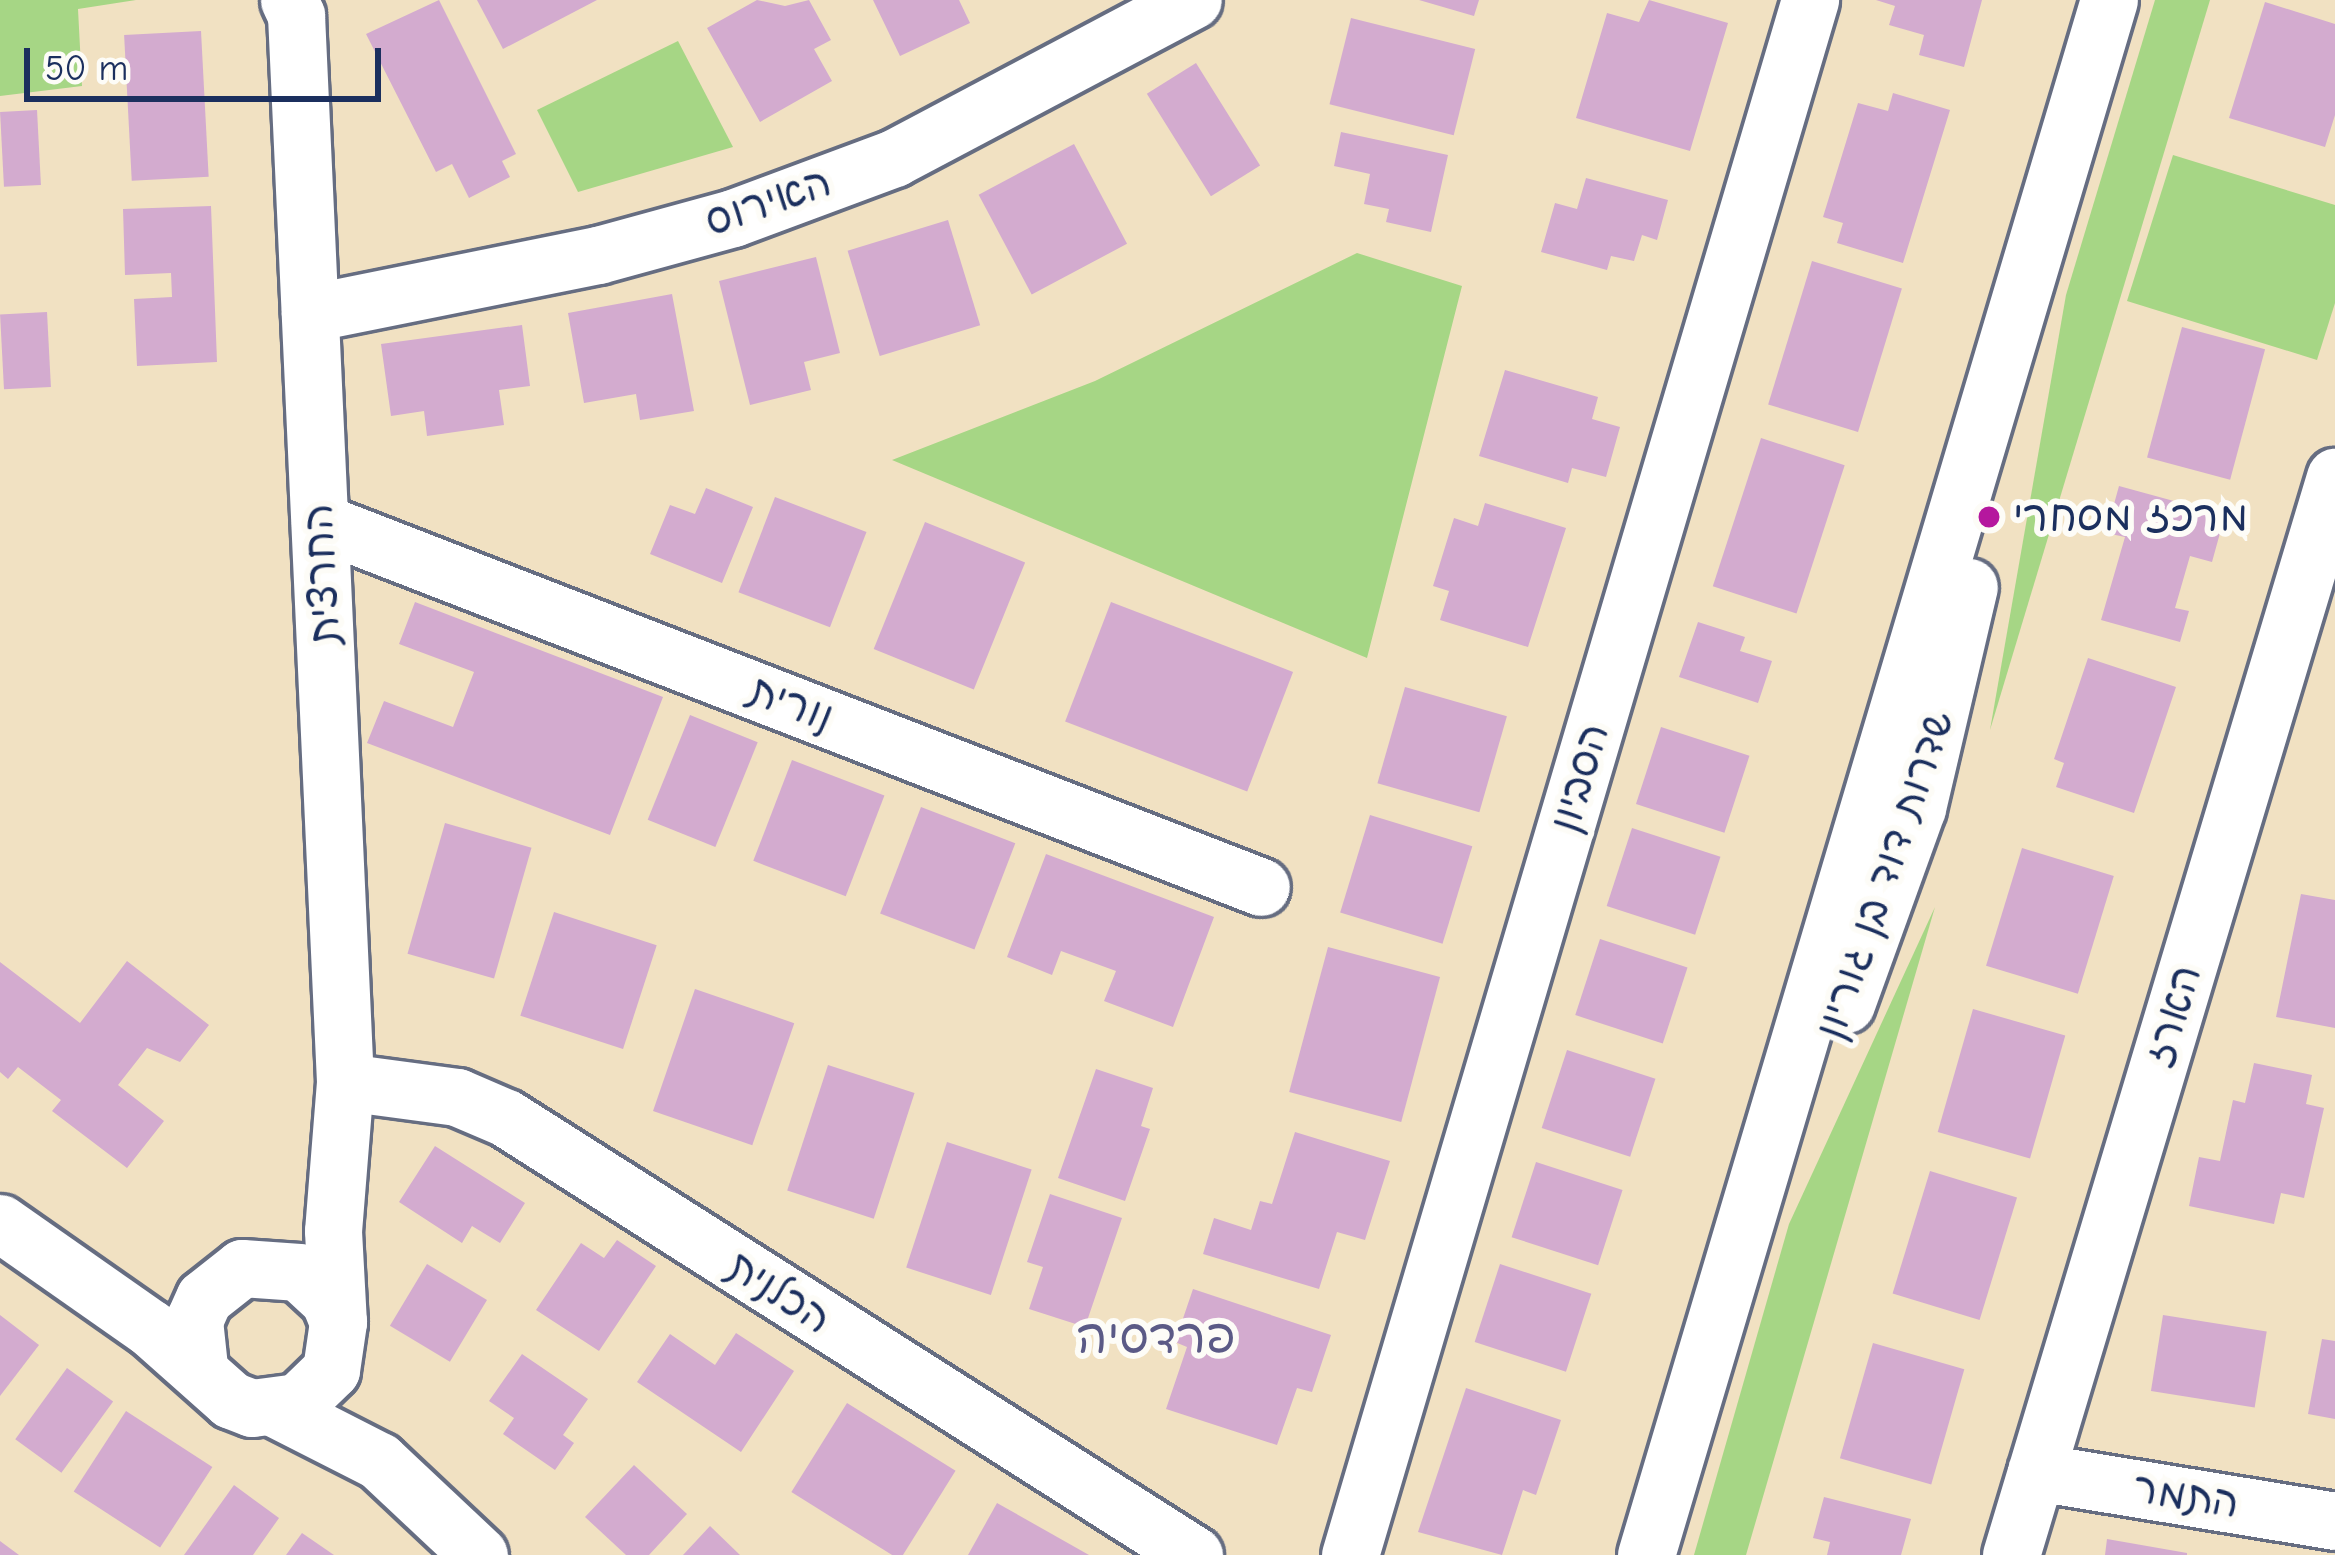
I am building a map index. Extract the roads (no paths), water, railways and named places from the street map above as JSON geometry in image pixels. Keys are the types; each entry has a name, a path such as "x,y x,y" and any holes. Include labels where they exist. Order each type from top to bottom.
{"street":[{"name":"האירוס","path":"310,313 598,255 733,218 894,158 1193,0"},
{"name":"הסביון","path":"1350,1555 1810,0"},
{"name":"שדרות דוד בן גוריון","path":"1646,1555 1741,1238 1834,1036 1917,808 1967,597 2004,354 2109,0"},
{"name":"החרצית","path":"303,5 310,313 345,1082 333,1231 338,1335"},
{"name":"הארז","path":"2011,1555 2335,477"},
{"name":"נורית","path":"320,522 1261,887"},
{"name":"הכלנית","path":"345,1082 457,1097 506,1118 1194,1555"},
{"name":"החרצית","path":"239,1272 296,1227 340,1149"},
{"path":"0,1223 200,1367 231,1400 275,1408 363,1452 404,1483 479,1555"},
{"path":"88,1284 132,1290 283,1265 313,1281 338,1335 351,1400 404,1483"},
{"path":"200,1367 194,1320 239,1272"},
{"path":"275,1408 317,1389 338,1335"},
{"name":"התמר","path":"2036,1472 2335,1521"}],"place":[{"name":"מרכז מסחרי","path":"1989,517"}],"district":[{"name":"פרדסיה","path":"1156,1337"}]}
